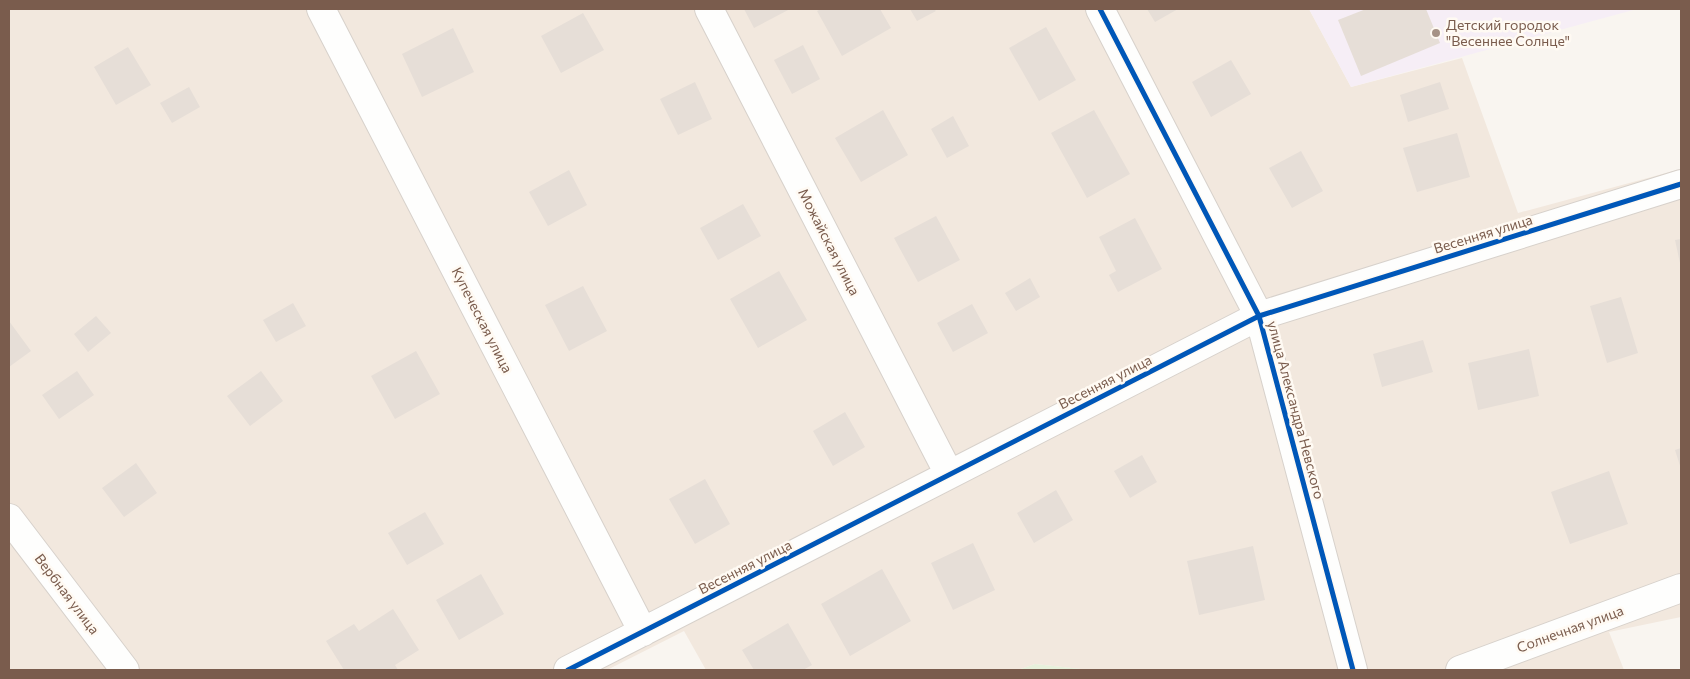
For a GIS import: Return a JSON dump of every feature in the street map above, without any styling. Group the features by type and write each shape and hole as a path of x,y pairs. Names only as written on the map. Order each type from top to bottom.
{"street":[{"name":"Купеческая улица","path":"321,9 643,632"},
{"name":"Можайская улица","path":"709,9 949,474"},
{"name":"улица Александра Невского","path":"1100,9 1259,316 1354,670"},
{"name":"Весенняя улица","path":"568,670 1259,316 1681,184"},
{"name":"Вербная улица","path":"9,518 125,670"},
{"name":"Солнечная улица","path":"1460,670 1681,588"}],"shaded area":[{"path":"9,9 1309,9 1351,87 1462,58 1518,213 1681,169 1681,617 1609,632 1624,670 1090,670 1035,664 1018,670 706,670 684,631 607,670 9,670"},
{"name":"Детский городок \"Весеннее Солнце\"","path":"1309,9 1637,9 1351,87"}],"green space":[{"path":"1035,664 1090,670 1018,670"}],"building":[{"path":"744,9 790,9 754,28"},
{"path":"821,9 880,9 891,28 842,56 817,11"},
{"path":"910,9 934,9 936,11 917,21"},
{"path":"1147,9 1178,9 1155,22"},
{"path":"1366,9 1426,9 1440,43 1361,76 1338,20"},
{"path":"583,13 604,50 561,73 541,36"},
{"path":"1046,27 1076,80 1039,101 1009,48"},
{"path":"453,28 474,72 422,97 402,54"},
{"path":"803,45 820,79 792,94 774,60"},
{"path":"128,47 151,85 116,105 94,67"},
{"path":"1231,60 1251,94 1211,117 1192,82"},
{"path":"695,82 712,119 678,135 660,99"},
{"path":"1440,82 1449,109 1408,122 1400,95"},
{"path":"189,87 200,107 172,123 160,103"},
{"path":"883,110 908,155 861,182 835,138"},
{"path":"1094,110 1130,174 1087,198 1051,133"},
{"path":"953,116 969,146 947,158 931,129"},
{"path":"1457,133 1470,177 1417,192 1403,148"},
{"path":"1301,151 1323,191 1292,208 1269,168"},
{"path":"569,170 587,205 548,226 529,192"},
{"path":"743,204 761,236 718,260 700,228"},
{"path":"936,216 960,260 918,282 894,238"},
{"path":"1135,218 1162,269 1118,292 1109,275 1116,271 1099,237"},
{"path":"1681,239 1681,263 1680,263 1675,240"},
{"path":"779,271 807,320 758,348 730,299"},
{"path":"1030,278 1040,297 1016,311 1005,293"},
{"path":"583,286 607,331 569,351 545,305"},
{"path":"1621,297 1638,353 1607,363 1590,306"},
{"path":"293,303 306,326 276,342 263,320"},
{"path":"972,304 988,333 953,352 937,323"},
{"path":"96,316 111,333 88,352 74,334"},
{"path":"9,321 31,351 9,367"},
{"path":"1423,340 1433,372 1382,387 1373,354"},
{"path":"1529,349 1539,396 1478,410 1468,363"},
{"path":"416,351 440,394 395,419 371,376"},
{"path":"77,371 94,395 59,419 42,395"},
{"path":"261,371 283,401 250,426 227,396"},
{"path":"845,412 865,447 833,466 813,431"},
{"path":"1681,448 1681,469 1675,450"},
{"path":"1142,455 1157,482 1130,498 1114,471"},
{"path":"136,463 157,493 124,517 102,488"},
{"path":"1609,471 1628,524 1570,544 1551,492"},
{"path":"705,479 730,524 695,544 669,499"},
{"path":"1056,490 1073,520 1034,543 1017,513"},
{"path":"425,512 444,544 407,565 388,533"},
{"path":"973,543 995,590 953,610 931,563"},
{"path":"1253,546 1265,600 1199,615 1187,561"},
{"path":"882,569 911,621 850,656 821,604"},
{"path":"481,574 504,614 459,640 436,600"},
{"path":"393,609 419,650 395,665 398,670 344,670 326,641 354,624 359,631"},
{"path":"788,623 812,665 803,670 754,670 742,650"}],"cycle path":[{"path":"1100,9 1259,316 1353,670"},
{"path":"568,670 1259,316 1681,184"}],"place":[{"name":"Детский городок \"Весеннее Солнце\"","path":"1436,33"}]}
